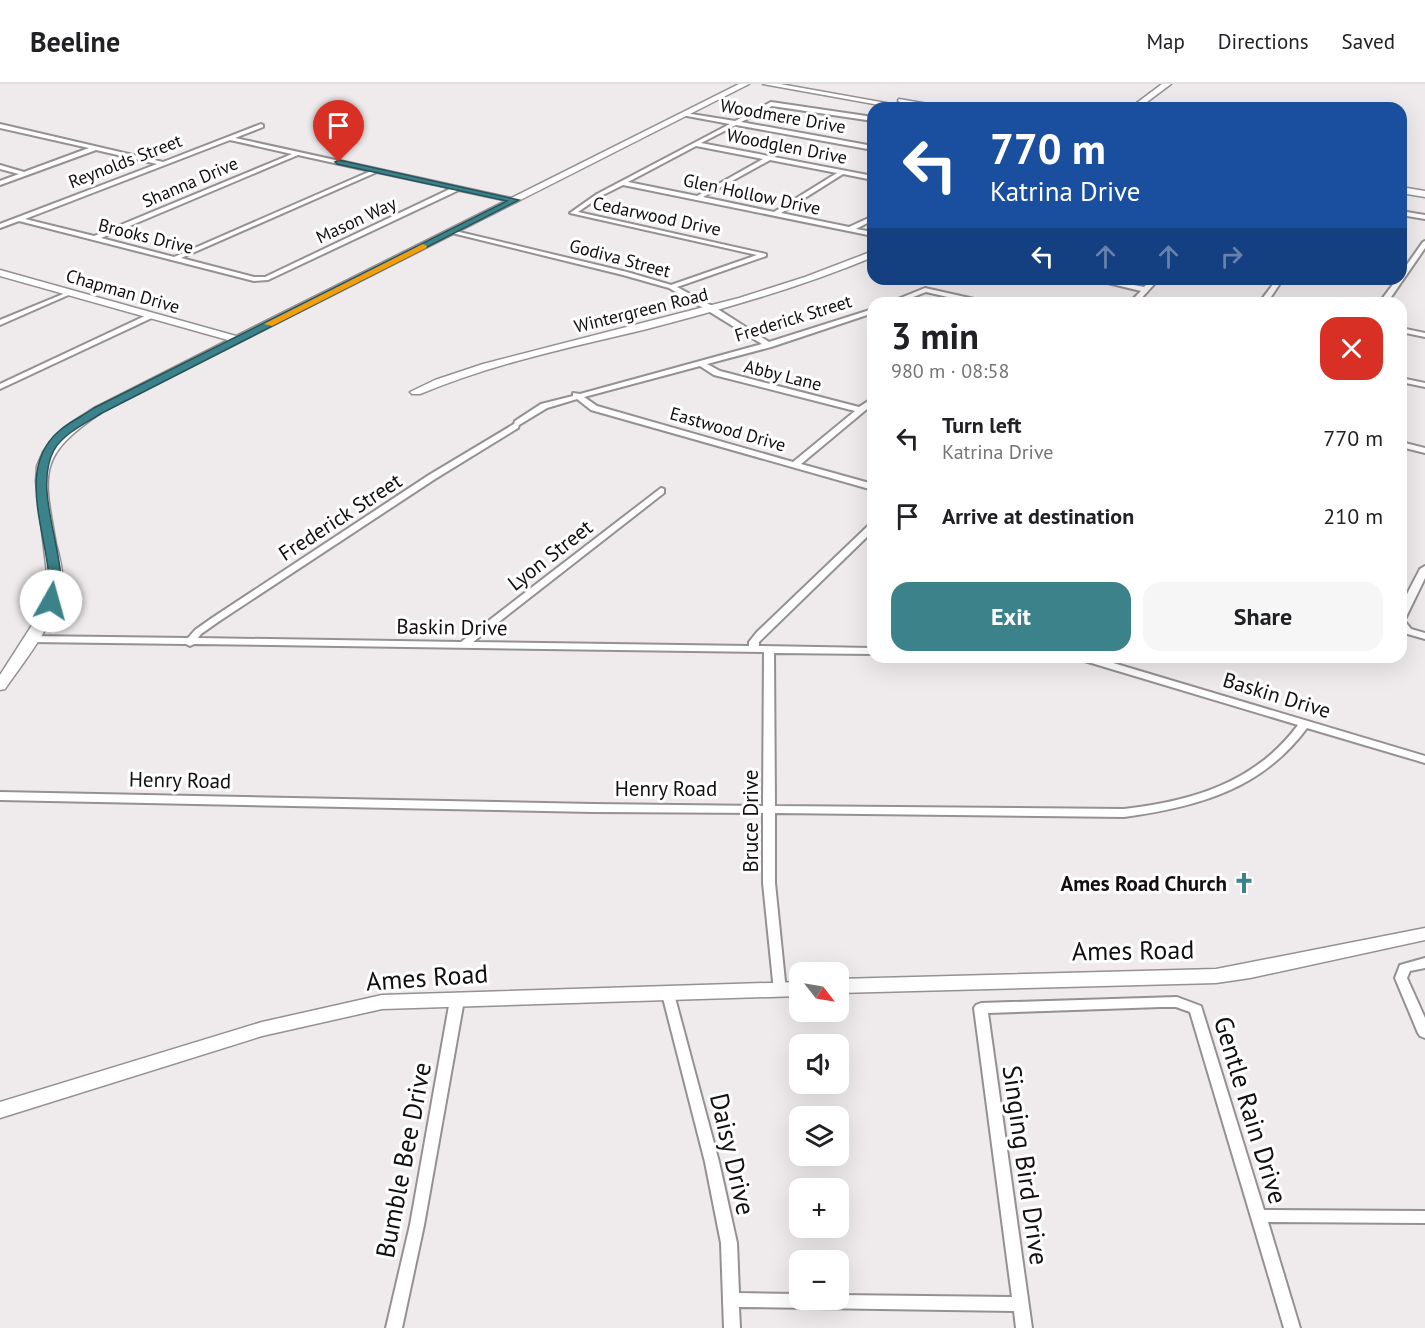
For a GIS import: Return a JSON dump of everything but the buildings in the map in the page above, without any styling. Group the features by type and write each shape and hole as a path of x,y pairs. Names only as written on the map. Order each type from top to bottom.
{"main road":[{"path":"0,686 47,611 55,581 42,489 42,465 49,449 72,426 98,410 745,84"},
{"path":"767,84 874,102"},
{"path":"799,84 905,102"},
{"path":"1142,102 1167,84"},
{"path":"1407,185 1425,188"},
{"path":"1407,191 1425,194"},
{"name":"Wintergreen Road","path":"416,392 447,378 491,363 714,309 803,282 867,256"},
{"name":"Chapman Drive","path":"0,273 238,340"},
{"name":"Ames Road","path":"849,987 1216,976 1425,934"},
{"name":"Ames Road","path":"0,1110 126,1068 262,1029 382,1002 789,990"}],"street":[{"name":"Cedarwood Drive","path":"671,287 764,255 573,213 766,106 779,103 867,118"},
{"name":"Woodmere Drive","path":"687,114 867,147"},
{"path":"0,126 162,164"},
{"name":"Reynolds Street","path":"0,225 261,126"},
{"path":"228,138 515,200"},
{"name":"Woodglen Drive","path":"695,144 867,177"},
{"path":"0,183 96,148"},
{"name":"Shanna Drive","path":"94,238 298,153"},
{"path":"698,198 769,158"},
{"path":"0,167 25,174"},
{"path":"174,259 377,170"},
{"path":"775,214 842,172"},
{"name":"Glen Hollow Drive","path":"624,183 867,233"},
{"name":"Mason Way","path":"266,279 458,188"},
{"path":"1407,214 1425,217"},
{"name":"Brooks Drive","path":"18,219 254,279 266,279"},
{"path":"850,229 867,221"},
{"name":"Godiva Street","path":"451,232 625,273 671,287 714,309 768,345"},
{"path":"1407,268 1425,243"},
{"path":"1122,285 1146,290"},
{"path":"1139,297 1151,285"},
{"path":"907,297 925,290 956,297"},
{"path":"0,323 70,293"},
{"name":"Frederick Street","path":"190,643 198,632 215,620 544,406 576,395 768,345 867,313"},
{"path":"0,387 152,316"},
{"path":"1407,331 1425,335"},
{"name":"Abby Lane","path":"699,363 717,373 861,410"},
{"path":"1407,382 1425,386"},
{"name":"Eastwood Drive","path":"576,395 594,408 867,485"},
{"path":"794,465 867,405"},
{"path":"1407,446 1425,451"},
{"name":"Lyon Street","path":"462,646 661,491"},
{"path":"754,650 754,642 760,634 867,532"},
{"path":"1407,613 1425,569"},
{"path":"1407,625 1425,636"},
{"name":"Baskin Drive","path":"30,639 867,651"},
{"name":"Bruce Drive","path":"769,650 770,883 780,991"},
{"name":"Baskin Drive","path":"1102,663 1425,760"},
{"name":"Henry Road","path":"0,796 593,808 770,808 1099,814 1143,811 1201,797 1245,778 1285,749 1304,724"},
{"path":"1425,963 1405,968 1401,978 1425,1033"},
{"name":"Daisy Drive","path":"668,994 712,1161 729,1243 732,1328"},
{"name":"Bumble Bee Drive","path":"394,1328 417,1225 457,1000"},
{"name":"Gentle Rain Drive","path":"981,1008 1176,1002 1196,1009 1292,1328"},
{"name":"Singing Bird Drive","path":"981,1008 1024,1328"},
{"path":"1258,1216 1425,1217"},
{"path":"731,1300 1021,1304"}],"slow traffic":[{"path":"269,324 423,246"}],"place":[{"name":"Ames Road Church","path":"1244,883"}],"route":[{"path":"51,601 55,581 42,489 42,465 49,449 62,434 98,410 515,200 339,162"}]}
